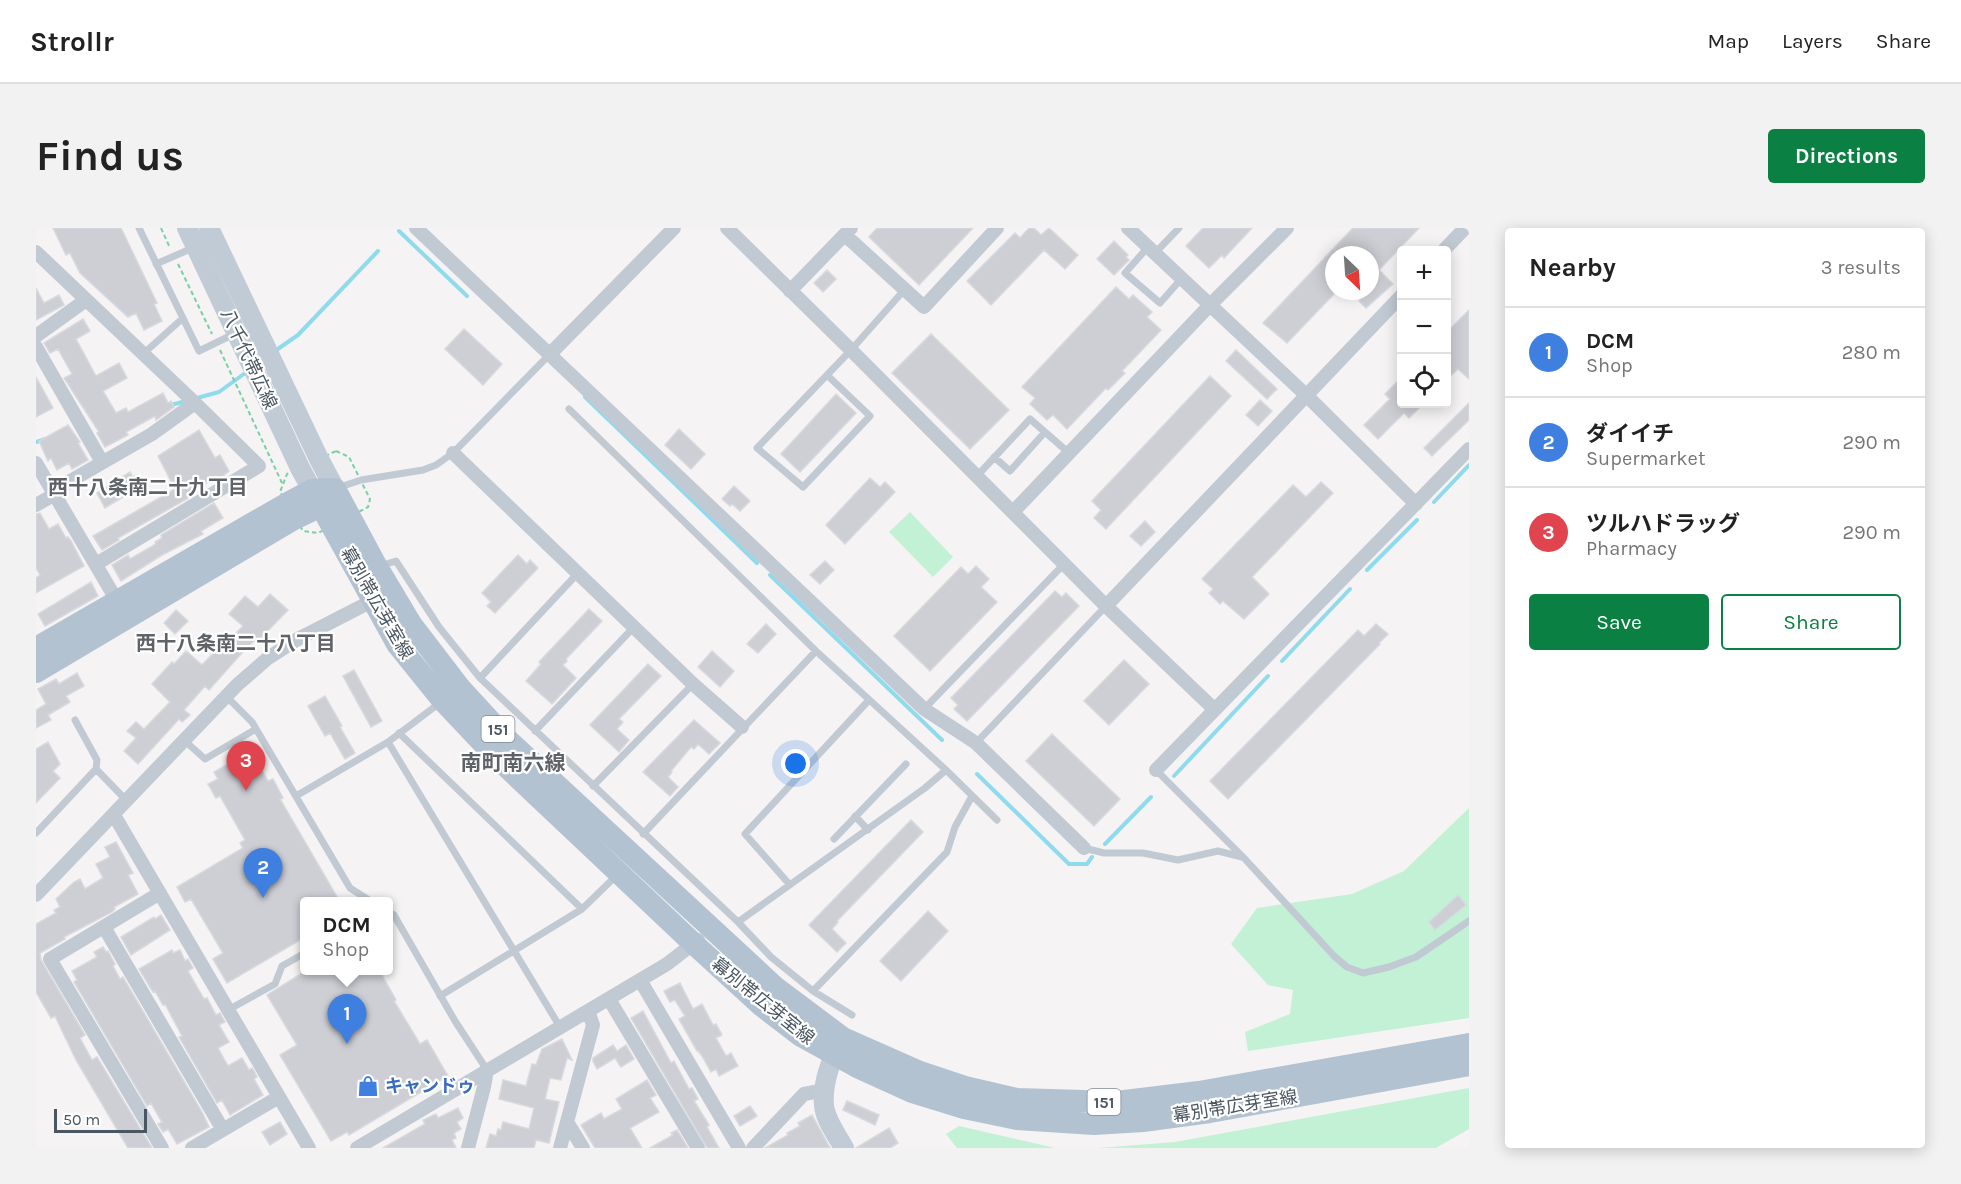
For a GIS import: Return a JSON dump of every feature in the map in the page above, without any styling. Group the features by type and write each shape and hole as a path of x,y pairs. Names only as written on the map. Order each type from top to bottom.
{"main road":[{"name":"八千代帯広線","path":"187,228 237,333 323,495"},
{"name":"八千代帯広線","path":"208,228 319,459 323,495"},
{"name":"幕別帯広芽室線","path":"323,495 377,567 411,624 461,689 508,740 713,927 838,1046 912,1092 964,1108 1017,1119 1094,1124 1210,1112 1469,1065"},
{"name":"幕別帯広芽室線","path":"323,495 372,601 397,644 461,689 495,756 694,944 762,1006 801,1036 965,1087 1017,1099 1116,1102 1199,1092 1469,1044"},
{"path":"38,642 122,609 294,519 323,495"},
{"path":"36,672 122,609"},
{"path":"838,1046 825,1090 824,1107 844,1148"}],"street":[{"path":"416,228 924,709 976,743 1084,848"},
{"path":"550,354 674,228"},
{"path":"727,228 1106,606 1214,709"},
{"path":"790,291 848,231 924,306 997,228"},
{"path":"1128,228 1307,396 1416,504"},
{"path":"1013,512 1210,305 1287,228"},
{"path":"1448,246 1465,228"},
{"path":"36,252 195,402 259,466 96,564"},
{"path":"36,336 86,300"},
{"path":"1106,606 1397,300"},
{"path":"36,347 102,462"},
{"path":"36,505 102,462 152,434 195,402"},
{"path":"1156,770 1469,450"},
{"path":"453,453 693,684 742,727"},
{"path":"36,463 122,609"},
{"path":"36,895 237,685 268,658 296,640 372,601"},
{"path":"114,815 309,1148"},
{"path":"160,893 50,959 162,1148"},
{"path":"104,927 223,1130"},
{"path":"357,1148 667,964 713,927"},
{"path":"639,981 739,1148"},
{"path":"609,999 698,1148"},
{"path":"560,1148 593,1025 588,1011"},
{"path":"468,1148 487,1070"},
{"path":"753,1148 804,1094 825,1090"},
{"path":"192,1148 279,1098"},
{"path":"567,1122 583,1148"}],"lane":[{"path":"139,228 199,351 237,333"},
{"path":"1179,228 1125,273 1160,303 1182,278"},
{"path":"156,264 196,247"},
{"path":"826,375 870,416 803,487 757,447 826,375 851,350 906,288"},
{"path":"143,354 183,318"},
{"path":"323,495 361,480 423,470 436,465 453,453 550,354"},
{"path":"569,409 816,651 997,820"},
{"path":"977,476 1030,419 1069,453"},
{"path":"994,457 1010,471 1044,432"},
{"path":"924,709 1064,564"},
{"path":"296,795 388,742 461,689 578,573"},
{"path":"976,743 1106,606"},
{"path":"535,731 634,627"},
{"path":"643,834 816,651"},
{"path":"593,786 693,684"},
{"path":"461,689 535,731 738,922 771,957 813,991 852,1015"},
{"path":"227,697 252,722 350,888 364,897"},
{"path":"790,885 745,834 869,700"},
{"path":"36,833 96,770 97,760 75,720"},
{"path":"185,741 205,759 256,729"},
{"path":"399,733 582,909"},
{"path":"388,742 560,1029"},
{"path":"834,839 906,764"},
{"path":"96,770 127,801"},
{"path":"738,922 925,788 946,770"},
{"path":"1156,770 1244,858 1334,956 1347,967 1363,973 1416,957 1469,921"},
{"path":"813,991 946,852 955,827 972,796"},
{"path":"855,816 867,830"},
{"path":"1084,848 1104,853 1143,853 1178,860 1218,851 1244,858"},
{"path":"440,996 582,909 619,873"},
{"path":"393,914 440,996 487,1070"},
{"path":"228,1010 274,984 282,966 300,956"}],"path":[{"path":"161,228 282,483"}],"green space":[{"path":"910,512 953,557 933,577 889,532"},
{"path":"1469,808 1469,1018 1248,1051 1245,1032 1290,1014 1293,990 1268,985 1231,944 1257,908 1352,894 1404,871"},
{"path":"1469,1088 1469,1129 1436,1148 1098,1148 1175,1142"},
{"path":"959,1126 1055,1148 957,1148 946,1134"}],"building":[{"path":"53,228 121,228 157,303 154,304 162,321 144,330 136,313 128,317 80,273 70,253 66,255"},
{"path":"877,228 973,228 919,285 869,237"},
{"path":"1029,228 1034,228 1041,235 1049,228 1078,255 1065,269 1044,250 991,305 967,281 1015,233 1020,238"},
{"path":"1203,228 1252,228 1224,258 1222,255 1209,268 1186,246"},
{"path":"1353,228 1419,228 1402,246 1397,246 1397,251 1379,270 1379,246 1336,246"},
{"path":"1114,241 1128,255 1126,257 1129,260 1114,275 1097,259"},
{"path":"1325,258 1325,300 1328,300 1287,343 1263,323"},
{"path":"827,270 836,279 823,292 814,283"},
{"path":"1379,270 1393,284 1379,296"},
{"path":"1116,287 1129,299 1133,295 1152,312 1147,317 1161,330 1122,371 1125,373 1108,390 1106,388 1067,429 1053,415 1047,420 1030,404 1035,398 1022,387"},
{"path":"36,288 44,303 59,295 64,305 36,320"},
{"path":"1360,300 1375,300 1366,308"},
{"path":"1469,310 1469,379 1458,369 1451,375 1451,328"},
{"path":"83,319 90,331 76,339 96,376 119,363 127,378 103,391 116,413 126,408 128,412 163,393 168,403 171,401 174,407 156,420 155,416 126,432 128,435 105,447 97,433 99,432 64,378 72,374 58,349 50,353 44,343"},
{"path":"464,329 502,364 483,385 445,349"},
{"path":"931,334 1009,410 970,449 892,373"},
{"path":"1236,350 1277,389 1267,399 1226,361"},
{"path":"1210,376 1231,396 1106,529 1094,518 1101,510 1092,501"},
{"path":"36,377 53,408 36,417"},
{"path":"1397,382 1397,408 1419,408 1409,418 1404,413 1378,439 1364,425 1390,399 1385,394"},
{"path":"836,394 856,413 800,472 781,454"},
{"path":"1260,400 1272,411 1258,426 1246,415"},
{"path":"1469,403 1469,420 1432,456 1424,448"},
{"path":"68,425 80,442 78,443 88,460 72,469 69,463 57,470 51,458 48,461 39,441"},
{"path":"679,429 705,454 691,469 665,445"},
{"path":"199,430 215,458 220,455 229,471 215,482 213,479 188,494 190,497 118,538 119,540 102,550 93,536 175,489 158,456"},
{"path":"130,472 133,477 136,475 143,485 105,508 97,493"},
{"path":"870,478 880,487 885,482 895,492 845,544 826,525"},
{"path":"1321,482 1333,493 1252,577 1269,594 1244,619 1223,601 1220,604 1209,593 1213,589 1202,579 1293,485 1306,497"},
{"path":"734,486 750,501 740,511 722,499"},
{"path":"214,503 223,518 201,531 203,534 162,555 121,581 112,565 128,555 130,559 156,544 155,542 162,538 161,535"},
{"path":"40,513 49,529 58,524 66,538 68,537 71,541 84,566 36,593 36,578 40,575 36,568 36,514"},
{"path":"1145,521 1155,532 1141,546 1130,536"},
{"path":"518,555 527,564 530,560 538,568 495,613 487,606 491,602 482,593"},
{"path":"825,561 834,570 820,584 810,575"},
{"path":"976,566 989,579 981,587 997,602 930,671 894,636 961,567 968,574"},
{"path":"91,582 98,596 45,626 38,614"},
{"path":"1055,591 1062,597 1066,593 1079,606 967,721 954,709 958,705 951,698"},
{"path":"270,594 288,610 258,641 256,639 241,654 209,690 205,686 184,710 190,715 182,722 179,719 138,764 124,751 136,738 127,731 136,722 144,729 170,702 152,684 172,662 174,664 186,651 202,665 243,626 229,614 245,596 258,607"},
{"path":"589,609 602,621 566,659 563,665 576,678 552,704 526,681 541,664 539,662"},
{"path":"176,610 188,621 175,634 164,623"},
{"path":"766,624 776,634 758,653 747,644"},
{"path":"1376,624 1388,634 1380,644 1228,799 1210,781 1358,630 1364,636"},
{"path":"712,651 734,671 720,687 698,667"},
{"path":"1124,660 1149,684 1109,725 1084,701"},
{"path":"648,664 661,676 619,719 623,722 617,729 629,740 619,752 590,725"},
{"path":"354,670 382,721 371,727 343,676"},
{"path":"77,673 84,686 66,696 70,702 48,715 51,720 36,728 36,710 46,704 38,689 56,679 59,684"},
{"path":"325,696 355,753 345,759 330,733 325,736 308,706"},
{"path":"694,720 720,743 709,754 698,744 694,749 691,747 668,777 678,787 670,796 643,772"},
{"path":"1052,734 1120,799 1094,826 1026,761"},
{"path":"48,742 60,764 53,771 60,778 36,803 36,749"},
{"path":"251,751 268,781 273,779 283,798 280,799 337,897 300,897 300,940 227,983 213,959 223,953 191,899 185,902 177,887 243,848 240,843 245,840 220,796 216,798 208,784 218,779 214,772"},
{"path":"911,820 923,832 837,921 832,929 846,943 837,952 809,925"},
{"path":"116,842 133,873 128,875 138,894 114,907 112,912 64,937 65,939 40,953 41,960 85,1035 80,1038 92,1060 97,1057 152,1148 128,1148 76,1060 55,1016 51,1018 36,992 36,924 56,913 54,910 60,907 56,899 74,882 80,879 85,889 103,878 96,864 110,857 105,847"},
{"path":"1458,895 1466,905 1435,930 1429,922"},
{"path":"928,911 948,931 901,981 880,961"},
{"path":"161,915 170,930 131,955 121,937"},
{"path":"103,947 106,952 108,951 120,979 123,977 209,1127 177,1144 168,1129 163,1132 158,1124 162,1122 151,1103 147,1106 74,982 77,980 72,971 97,957 94,952"},
{"path":"172,950 173,953 180,950 185,961 188,959 193,968 188,971 204,999 207,998 216,1015 220,1013 225,1022 219,1025 229,1042 218,1048 228,1066 242,1058 249,1070 252,1068 257,1077 254,1079 263,1095 230,1115 222,1100 217,1103 179,1037 182,1036 165,1004 163,1005 155,991 153,992 139,969"},
{"path":"300,974 382,975 396,1000 394,1001 420,1044 427,1040 448,1076 349,1135 347,1132 331,1141 280,1055 297,1045 267,995"},
{"path":"680,983 693,1009 702,1004 713,1025 716,1024 722,1035 716,1038 726,1056 731,1053 738,1066 719,1076 716,1069 711,1072 679,1019 685,1016 675,1000 670,1002 664,991"},
{"path":"643,1011 671,1063 674,1061 689,1089 692,1088 698,1099 694,1101 709,1125 707,1127 719,1148 707,1148 631,1018"},
{"path":"562,1039 572,1060 567,1058 561,1080 550,1078 545,1099 559,1102 549,1143 536,1140 534,1148 486,1148 490,1134 496,1136 503,1122 529,1129 534,1108 499,1099 503,1080 526,1086 532,1064 536,1065 542,1049"},
{"path":"613,1045 617,1051 626,1045 634,1059 621,1067 615,1058 597,1069 593,1058"},
{"path":"647,1080 656,1095 650,1098 659,1112 630,1128 642,1148 595,1148 581,1125 601,1113 604,1119 622,1109 616,1099"},
{"path":"847,1101 879,1115 875,1125 843,1110"},
{"path":"750,1106 757,1116 740,1126 734,1116"},
{"path":"458,1108 463,1118 457,1122 461,1129 454,1133 456,1138 452,1140 456,1148 383,1148 425,1124 423,1120 436,1114 438,1118"},
{"path":"812,1115 830,1148 765,1148 788,1135 787,1133 800,1126 798,1123"},
{"path":"280,1122 287,1134 270,1145 262,1132"},
{"path":"889,1128 898,1143 890,1148 856,1148"},
{"path":"677,1130 688,1148 650,1148 673,1135 671,1133"}],"waterway":[{"path":"399,231 467,296"},
{"path":"275,351 298,335 378,251"},
{"path":"197,398 219,392 248,371"},
{"path":"585,397 757,563"},
{"path":"171,405 186,401"},
{"path":"36,442 45,439"},
{"path":"1434,502 1469,465"},
{"path":"1367,570 1417,520"},
{"path":"770,575 942,740"},
{"path":"1282,661 1350,589"},
{"path":"1174,776 1268,676"},
{"path":"977,774 1069,864 1087,864 1092,857"},
{"path":"1105,844 1151,797"}],"place":[{"name":"ツルハドラッグ","path":"246,791"},
{"name":"ダイイチ","path":"263,898"},
{"name":"DCM","path":"347,1044"},
{"name":"キャンドゥ","path":"368,1086"}],"district":[{"name":"西十八条南二十九丁目","path":"148,487"},
{"name":"西十八条南二十八丁目","path":"236,643"},
{"name":"南町南六線","path":"513,763"}]}
